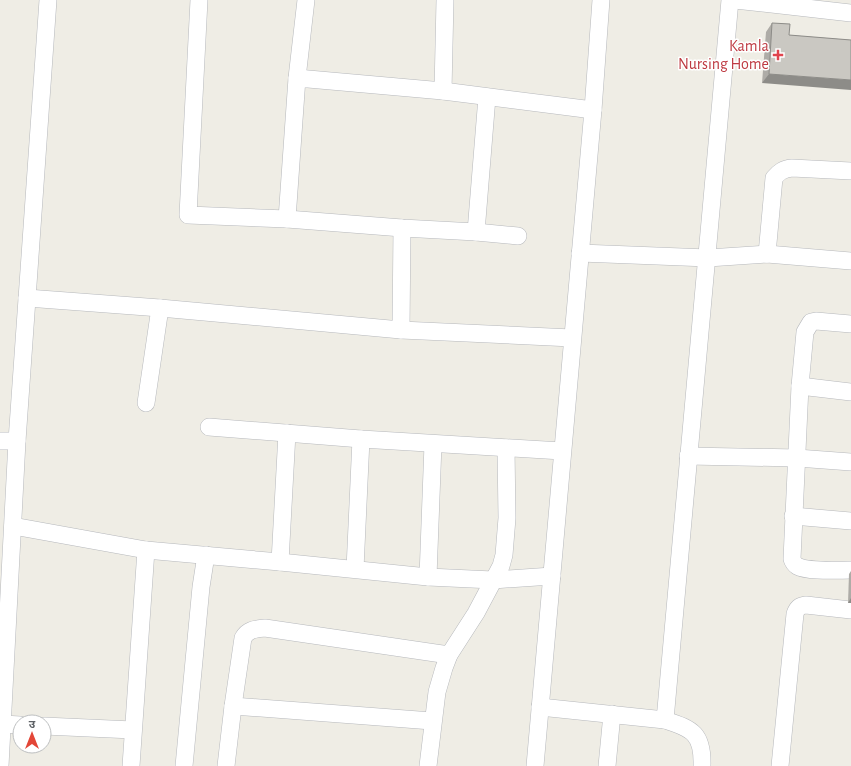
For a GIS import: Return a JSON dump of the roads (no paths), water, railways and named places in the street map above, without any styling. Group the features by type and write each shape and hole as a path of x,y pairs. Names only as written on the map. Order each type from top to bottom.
{"street":[{"path":"12,714 13,526 17,441 48,0"},
{"path":"199,0 188,215 287,219 518,236"},
{"path":"287,219 298,78 306,0"},
{"path":"443,91 445,0"},
{"path":"535,766 593,110 601,0"},
{"path":"665,720 688,456 708,258 730,0"},
{"path":"735,0 851,13"},
{"path":"298,78 443,91 593,110"},
{"path":"476,232 487,97"},
{"path":"767,254 774,178 779,172 783,169 792,168 851,171"},
{"path":"401,330 402,228"},
{"path":"580,253 708,258 767,254 851,261"},
{"path":"27,298 160,308 401,330 572,338"},
{"path":"146,403 160,308"},
{"path":"851,324 816,321 809,324 805,332 800,386 792,559 796,566 804,569 851,570"},
{"path":"800,386 851,392"},
{"path":"209,427 433,444 562,451"},
{"path":"280,562 287,433"},
{"path":"355,569 361,439"},
{"path":"0,441 17,441"},
{"path":"428,577 433,444"},
{"path":"428,766 432,721 437,692 449,655 476,613 501,566 506,541 506,448"},
{"path":"688,456 797,458 851,462"},
{"path":"794,516 851,521"},
{"path":"13,526 146,550 428,577 493,580 552,576"},
{"path":"131,766 146,550"},
{"path":"184,766 201,587 206,555"},
{"path":"780,766 795,614 797,608 806,605 851,610"},
{"path":"226,766 243,638 246,633 254,629 265,628 449,655"},
{"path":"233,706 432,721"},
{"path":"540,707 665,720 684,726 696,734 703,752 702,766"},
{"path":"607,766 612,714"},
{"path":"0,766 12,724"},
{"path":"52,726 133,730"}],"place":[{"name":"Kamla Nursing Home","path":"778,55"}]}
